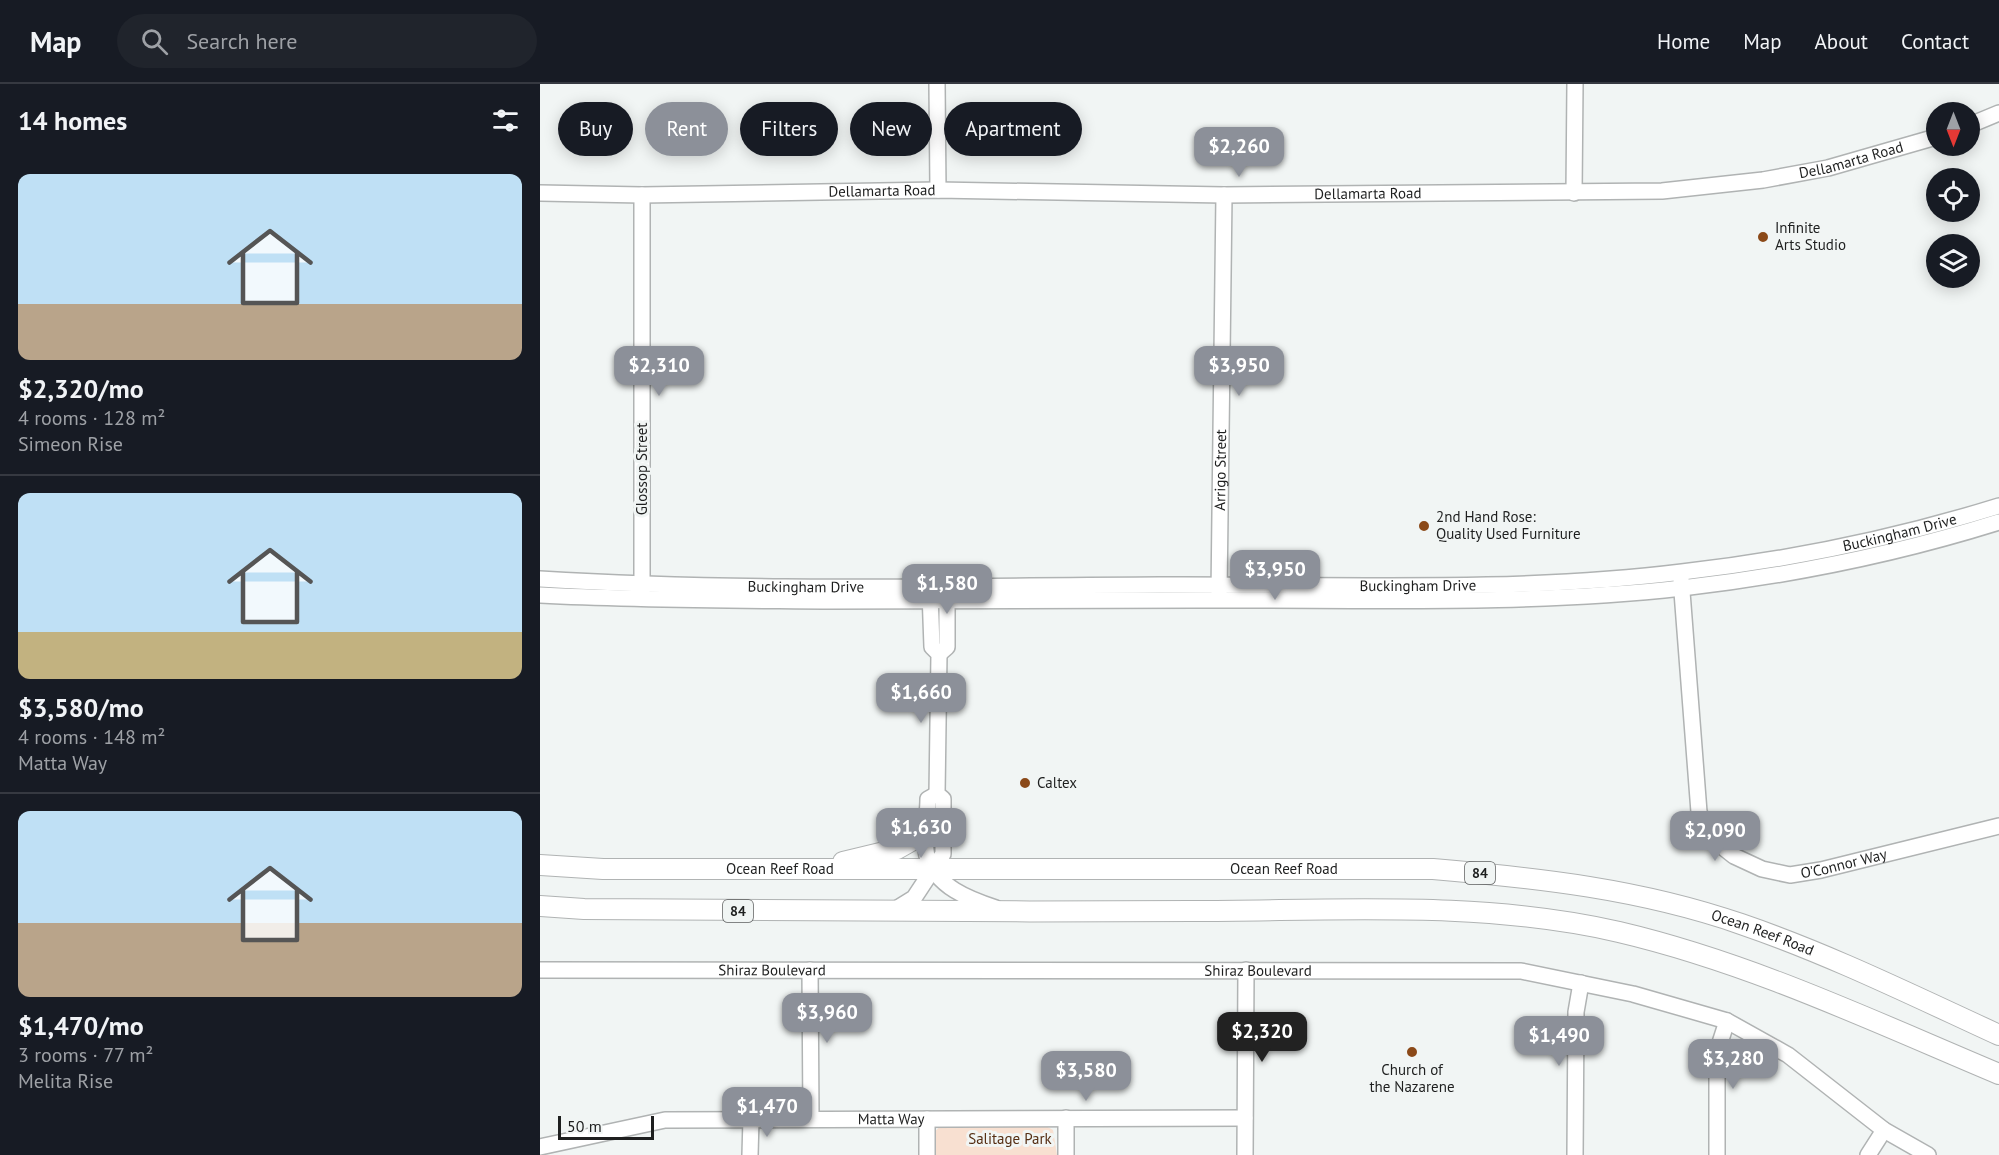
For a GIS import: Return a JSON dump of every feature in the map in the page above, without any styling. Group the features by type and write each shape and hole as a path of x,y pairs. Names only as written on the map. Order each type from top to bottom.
{"main road":[{"path":"811,870 897,849 927,832"},
{"name":"Ocean Reef Road","path":"540,865 603,869 811,870 1433,869 1551,879 1647,898 1740,923 1817,953 1999,1035"},
{"name":"84","path":"540,906 584,909 892,912 1438,911 1543,919 1618,932 1722,960 1999,1074"}],"street":[{"path":"937,84 938,190"},
{"path":"1575,84 1575,193"},
{"path":"1980,121 1999,113"},
{"name":"Dellamarta Road","path":"540,193 642,195 938,190 1224,195 1662,191 1763,180 1828,168 1926,140"},
{"name":"Glossop Street","path":"642,195 642,592"},
{"name":"Arrigo Street","path":"1219,592 1224,195"},
{"name":"Buckingham Drive","path":"540,595 642,592 929,593 947,586 1476,599 1594,595 1682,580 1865,541 1946,522 1999,506"},
{"name":"Buckingham Drive","path":"1682,580 1769,575 1868,556 1950,537 1999,522"},
{"name":"Buckingham Drive","path":"540,579 642,592"},
{"name":"O'Connor Way","path":"1682,580 1699,812 1710,837 1734,856 1762,869 1790,875 1821,870 1999,826"},
{"path":"939,654 947,647 947,586"},
{"name":"Buckingham Drive","path":"929,593 947,603 1219,592"},
{"path":"929,593 932,647 939,654 937,794"},
{"path":"937,794 928,799 927,855 934,870 944,883 960,894 1011,912"},
{"path":"892,912 914,898 943,854 943,799 937,794"},
{"name":"Shiraz Boulevard","path":"540,970 1521,971 1633,994 1727,1022 1788,1055 1884,1130 1928,1155"},
{"path":"810,970 811,1119"},
{"path":"1245,1155 1246,970"},
{"path":"1575,1155 1576,1012 1581,983"},
{"path":"1717,1155 1717,1052 1727,1022"},
{"path":"1066,1118 1066,1155"},
{"name":"Matta Way","path":"540,1147 665,1120 1245,1118"},
{"path":"750,1155 751,1119"},
{"path":"927,1119 927,1155"},
{"path":"1868,1155 1884,1130"}],"green space":[{"name":"Salitage Park","path":"1039,1122 1053,1130 1057,1155 933,1155 934,1132 942,1125"}],"place":[{"name":"Infinite Arts Studio","path":"1763,237"},
{"name":"2nd Hand Rose: Quality Used Furniture","path":"1424,526"},
{"name":"Caltex","path":"1025,783"},
{"name":"Church of the Nazarene","path":"1412,1052"}]}
